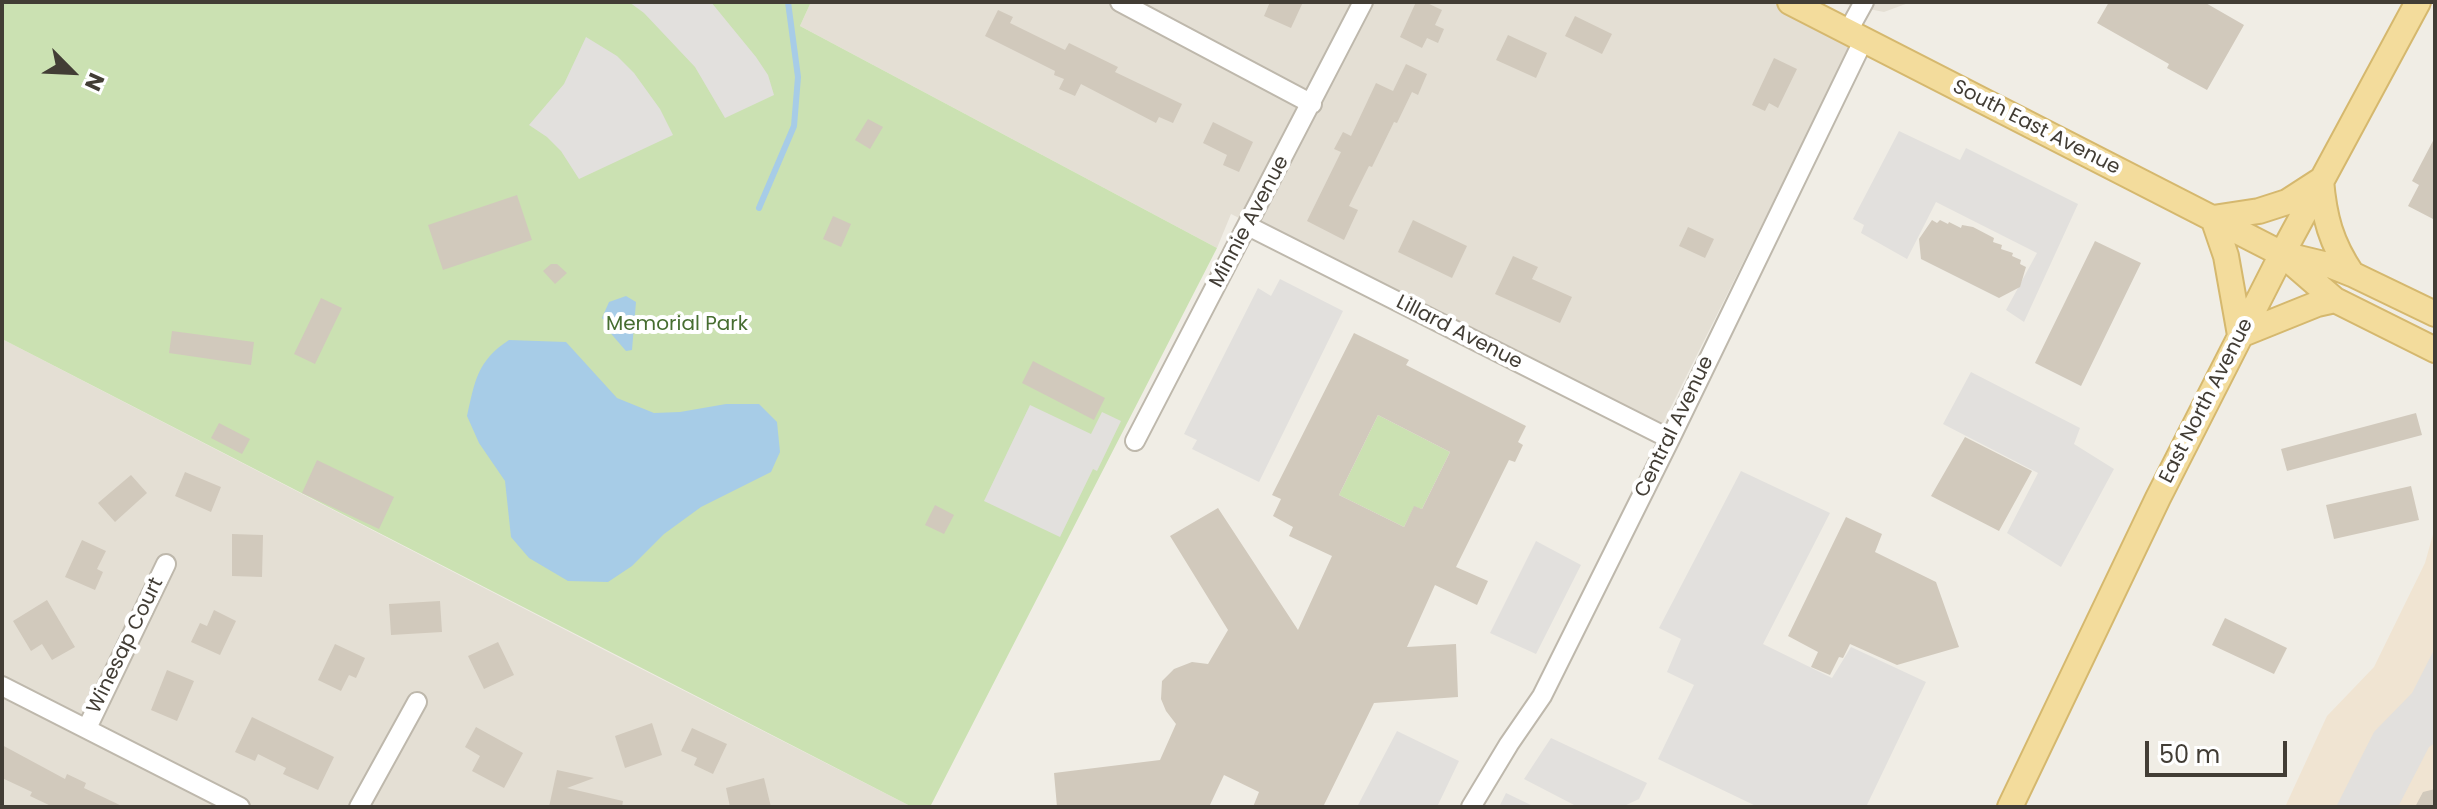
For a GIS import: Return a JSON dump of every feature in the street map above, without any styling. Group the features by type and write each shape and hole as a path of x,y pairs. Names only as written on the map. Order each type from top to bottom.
{"main road":[{"name":"South East Avenue","path":"1790,2 2282,254"},
{"name":"East North Avenue","path":"2010,807 2240,335 2418,2"},
{"path":"2335,300 2317,304 2240,335 2226,256 2213,218 2259,211 2287,202 2321,180 2323,205 2331,236 2337,252 2352,274"},
{"path":"2282,254 2332,266 2435,314"},
{"path":"2282,254 2335,300 2435,350"}],"street":[{"path":"1120,2 1312,104"},
{"name":"Minnie Avenue","path":"1135,441 1363,2"},
{"name":"Central Avenue","path":"1471,807 1542,696 1670,439 1856,35 1864,2"},
{"name":"Lillard Avenue","path":"1248,226 1670,439"},
{"name":"Winesap Court","path":"87,728 166,564"},
{"path":"2,686 240,807"},
{"path":"359,807 417,702"}],"shaded area":[{"path":"629,2 711,2 756,57 768,75 774,95 725,118 695,67 644,13"},
{"path":"811,2 1773,2 1853,42 1661,427 1231,214 1217,248 800,26"},
{"path":"1834,2 1911,2 1884,12"},
{"path":"586,37 617,56 634,73 660,109 673,135 579,179 561,151 529,125 564,84"},
{"path":"1899,131 1960,160 1966,148 2078,204 2024,322 2006,310 2037,253 1936,202 1907,259 1861,233 1864,225 1853,219"},
{"path":"1280,279 1343,311 1259,482 1192,449 1197,440 1184,434 1258,288 1271,296"},
{"path":"2,339 616,656 912,807 2,807"},
{"path":"1971,372 2080,428 2074,444 2114,469 2061,567 2007,533 2038,473 1943,424"},
{"path":"1030,405 1091,434 1102,412 1121,421 1097,471 1093,469 1060,537 984,501"},
{"path":"1741,471 1830,513 1763,644 1832,678 1851,647 1926,682 1866,807 1758,807 1658,759 1694,685 1667,672 1681,639 1659,628"},
{"path":"2435,527 2435,807 2285,807 2327,716 2374,667 2425,563"},
{"path":"1536,541 1581,565 1536,654 1490,633"},
{"path":"2435,648 2435,743 2429,747 2398,807 2336,807 2374,732 2412,693"},
{"path":"1397,731 1459,761 1437,807 1357,807"},
{"path":"1551,738 1647,783 1639,799 1622,807 1578,807 1524,779"},
{"path":"1506,793 1535,807 1499,807"}],"green space":[{"name":"Memorial Park","path":"2,2 811,2 800,26 1217,248 930,807 912,807 2,339"},
{"path":"1378,415 1450,452 1422,509 1414,507 1404,527 1339,495"}],"water":[{"path":"626,296 636,302 632,350 626,351 607,329 607,323 602,318 609,302"},
{"path":"509,340 566,342 617,398 654,413 726,404 759,404 777,422 780,452 771,472 701,507 664,534 632,566 608,582 568,581 529,558 511,537 505,481 479,443 467,416 479,373 490,356"}],"building":[{"path":"1270,2 1303,2 1291,28 1264,16"},
{"path":"1416,2 1425,2 1442,10 1435,25 1444,29 1438,43 1427,38 1422,48 1400,37"},
{"path":"2109,2 2204,2 2244,25 2207,90 2167,68 2169,64 2097,23"},
{"path":"998,10 1013,17 1010,23 1065,50 1069,43 1118,67 1115,72 1182,104 1173,123 1159,117 1156,123 1081,84 1075,96 1059,89 1064,79 1054,75 1055,71 985,36"},
{"path":"1575,16 1612,34 1602,54 1565,36"},
{"path":"1508,35 1547,53 1536,78 1496,60"},
{"path":"1774,58 1797,69 1778,108 1769,103 1765,111 1752,105"},
{"path":"1406,64 1427,74 1418,95 1412,92 1397,123 1394,122 1349,206 1358,210 1344,240 1307,221 1341,152 1334,149 1343,132 1351,136 1376,83 1393,91"},
{"path":"868,119 883,127 870,149 855,140"},
{"path":"1213,122 1253,142 1239,172 1223,165 1227,155 1203,143"},
{"path":"2435,137 2435,220 2408,206 2419,185 2412,181"},
{"path":"517,195 532,240 443,270 428,225"},
{"path":"833,216 851,224 841,247 823,239"},
{"path":"1413,220 1467,246 1452,278 1398,252"},
{"path":"1932,220 1949,222 1961,228 1962,225 1973,227 1994,238 1993,242 2013,253 2012,256 2021,260 2020,264 2026,267 2020,287 1999,298 1921,259 1919,239"},
{"path":"1688,227 1714,239 1705,258 1679,246"},
{"path":"2095,241 2141,263 2081,386 2035,363"},
{"path":"1513,256 1538,267 1532,279 1572,297 1560,323 1495,294"},
{"path":"551,264 557,264 567,273 555,284 543,271"},
{"path":"321,298 342,308 315,364 294,354"},
{"path":"172,331 254,342 251,365 169,353"},
{"path":"1354,333 1409,360 1406,365 1526,426 1518,442 1523,445 1515,462 1509,460 1456,567 1488,581 1477,605 1435,585 1407,647 1456,644 1458,697 1374,703 1323,807 1253,807 1259,792 1224,775 1209,807 1057,807 1054,773 1160,760 1176,724 1161,699 1162,681 1174,669 1192,662 1208,664 1228,630 1170,536 1218,508 1298,630 1332,556 1289,536 1293,527 1273,516 1281,499 1272,495","holes":["1378,415 1450,452 1422,509 1414,506 1404,527 1339,495"]},
{"path":"1033,361 1105,398 1094,420 1022,383"},
{"path":"2416,413 2422,435 2287,471 2281,449"},
{"path":"219,423 250,439 242,454 211,438"},
{"path":"1965,437 2032,471 1999,531 1931,496"},
{"path":"317,460 394,497 379,529 302,493"},
{"path":"185,472 221,487 211,512 175,496"},
{"path":"131,475 147,493 115,522 98,503"},
{"path":"2411,486 2419,520 2334,539 2326,505"},
{"path":"935,505 954,515 944,534 925,525"},
{"path":"1846,517 1882,534 1875,552 1936,582 1959,647 1897,665 1850,644 1830,675 1811,667 1818,652 1788,636"},
{"path":"232,534 263,535 262,577 232,576"},
{"path":"82,540 106,551 97,569 103,572 95,590 65,577"},
{"path":"47,600 75,647 52,660 42,644 31,651 13,621"},
{"path":"440,601 442,632 391,635 389,604"},
{"path":"214,610 236,621 220,655 191,642 200,623 207,626"},
{"path":"2225,618 2287,648 2274,674 2212,645"},
{"path":"498,642 514,675 484,689 468,656"},
{"path":"335,644 365,658 356,678 349,675 341,691 318,680"},
{"path":"167,670 194,681 177,721 151,710"},
{"path":"252,717 334,757 318,790 283,774 286,768 258,754 255,761 235,752"},
{"path":"652,723 662,755 625,768 615,736"},
{"path":"476,727 523,753 504,788 472,771 480,756 465,747"},
{"path":"692,728 727,744 713,774 694,765 697,758 681,751"},
{"path":"2,745 65,779 67,774 86,783 84,788 124,807 53,807 30,796 32,792 2,778"},
{"path":"557,770 594,778 567,788 623,801 622,807 549,807"},
{"path":"764,778 771,807 730,807 726,788"},
{"path":"2435,789 2435,807 2415,807 2423,792"}],"waterway":[{"path":"759,208 794,126 798,77 788,2"}]}
